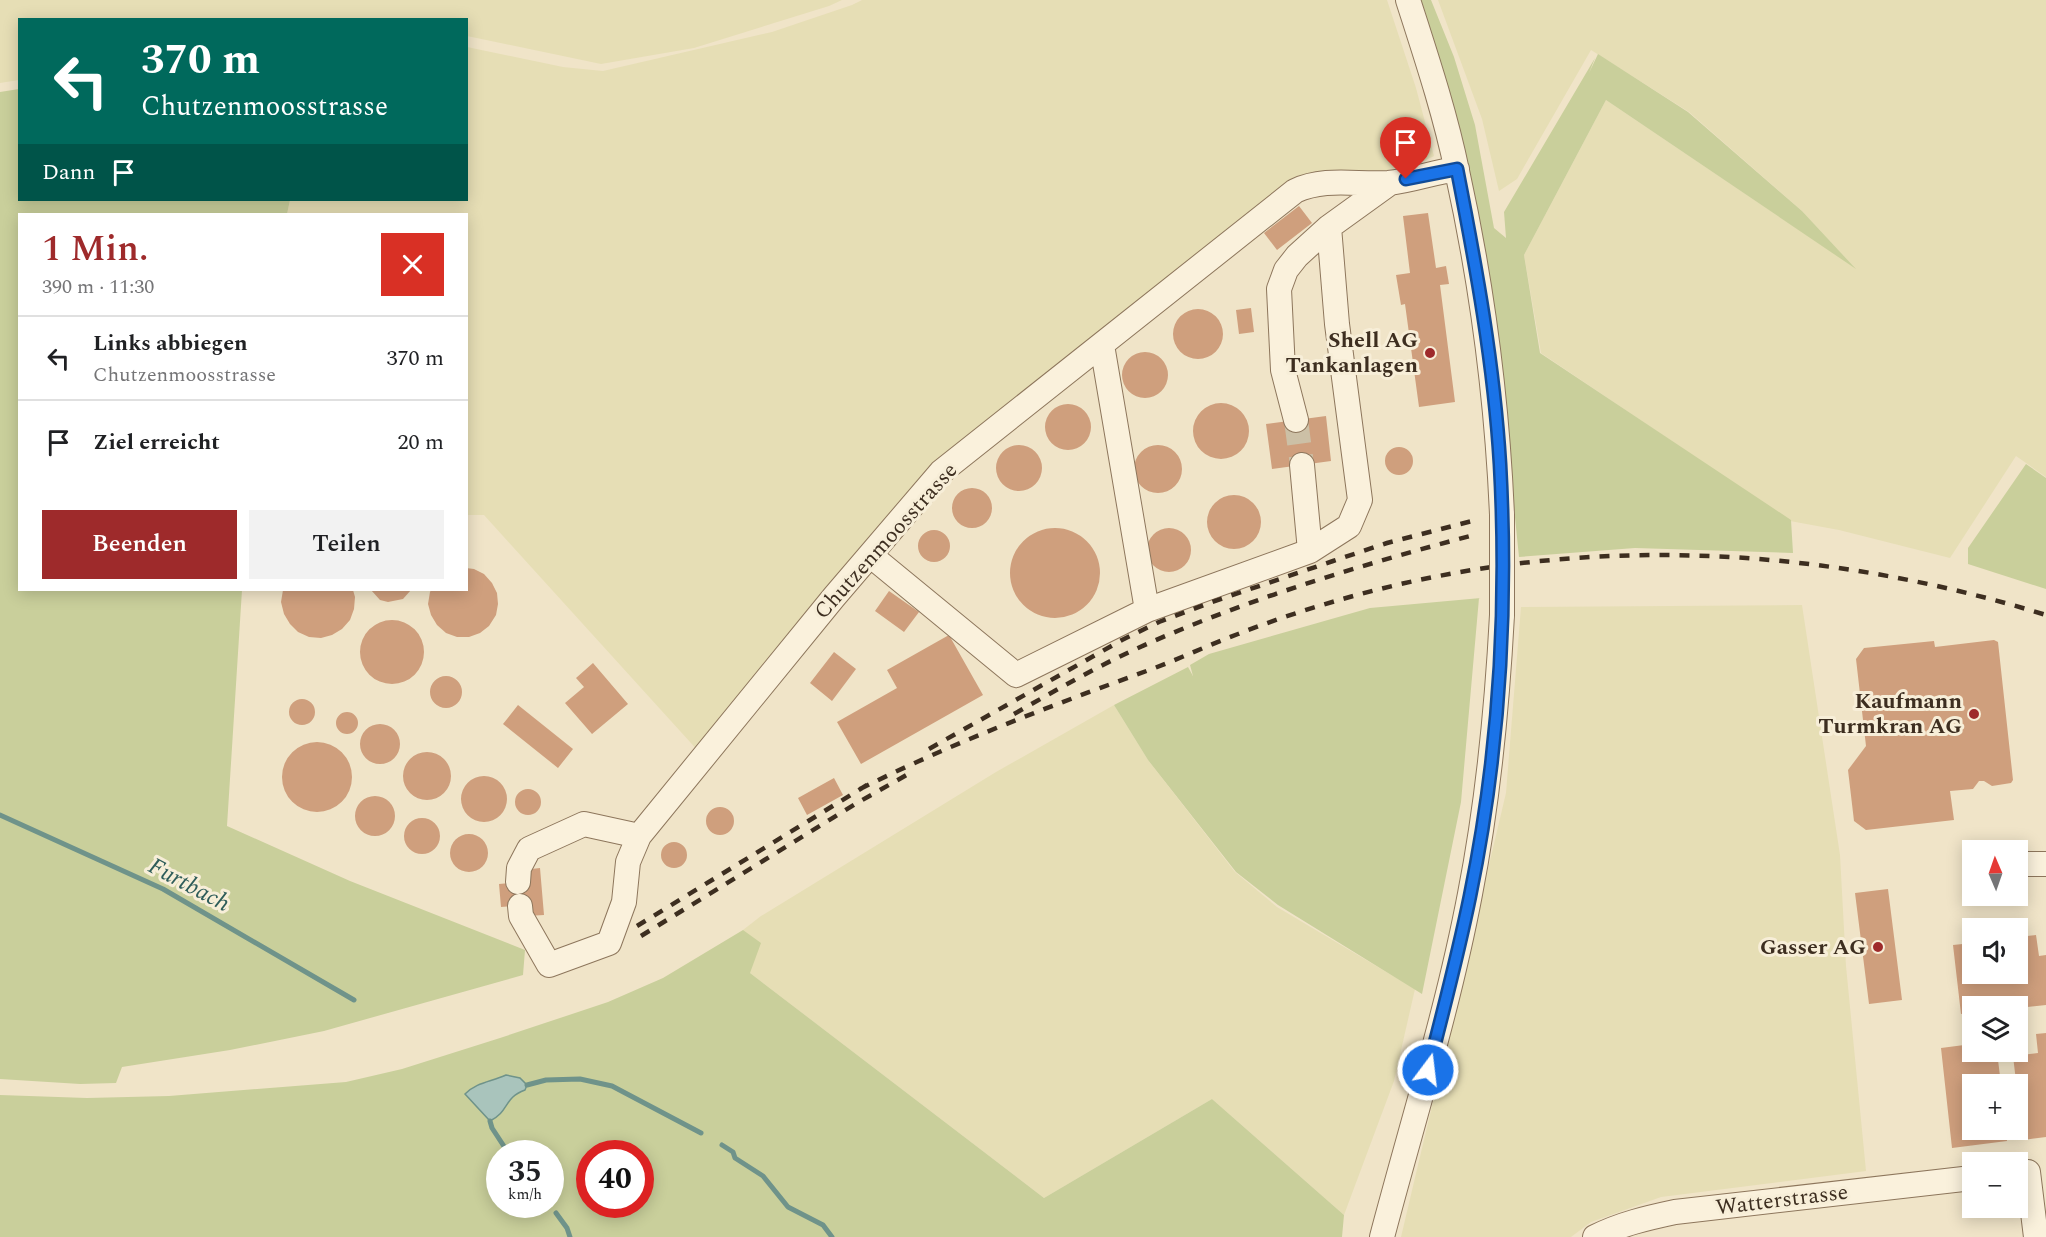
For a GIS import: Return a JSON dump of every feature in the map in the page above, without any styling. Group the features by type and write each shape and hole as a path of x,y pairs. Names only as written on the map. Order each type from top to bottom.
{"street":[{"path":"1382,1237 1446,1002 1470,896 1487,797 1498,698 1502,615 1500,463 1481,296 1457,169 1429,65 1408,0"},
{"name":"Chutzenmoosstrasse","path":"639,836 584,825 529,849 519,868 521,916 549,965 609,943 624,902 628,862 639,836 941,472 1295,191 1310,184 1390,183 1457,169"},
{"path":"1296,420 1284,370 1279,289 1286,270 1297,256 1329,227 1390,183"},
{"path":"870,555 1016,675 1147,610 1310,550 1349,526 1360,500 1337,324 1329,227"},
{"path":"1102,345 1147,610"},
{"path":"1302,465 1310,550"},
{"path":"2028,864 2046,864"},
{"path":"2030,1171 2036,1237"},
{"name":"Watterstrasse","path":"1595,1237 1642,1219 1676,1212 1962,1179"}],"shaded area":[{"path":"0,0 842,0 694,48 601,64 468,36 468,18 18,18 18,80 0,83"},
{"path":"862,0 1387,0 1416,88 1434,156 1424,161 1374,173 1318,176 936,469 700,753 484,515 468,515 468,213 287,213 290,201 468,201 468,47 563,67 603,71 772,32"},
{"path":"1438,0 2046,0 2046,477 2016,456 1950,558 1839,530 1790,521 1541,353 1524,255 1606,100 1854,267 1802,211 1689,112 1591,50 1517,179 1499,191 1482,119"},
{"path":"1802,605 1840,855 1846,966 1866,1171 1661,1197 1591,1222 1571,1237 1401,1237 1506,793 1521,607"},
{"path":"1114,705 1148,760 1235,872 1277,907 1415,989 1394,1081 1344,1215 1212,1099 1044,1198 750,973 743,930 761,916 996,772"}],"green space":[{"path":"1415,0 1431,0 1454,57 1475,125 1494,228 1506,238 1504,212 1595,58 1589,73 1598,54 1688,112 1802,211 1856,269 1606,100 1524,255 1540,353 1791,520 1793,553 1635,548 1519,557 1496,329"},
{"path":"18,89 18,201 290,201 287,213 18,213 18,591 242,591 227,826 350,881 525,950 523,975 324,1031 230,1050 122,1067 116,1083 80,1084 0,1079 0,92"},
{"path":"2026,464 2046,478 2046,589 1968,564 1968,548"},
{"path":"1479,598 1461,802 1422,994 1278,905 1236,872 1148,760 1114,705 1188,667 1193,676 1190,665 1209,654 1370,608"},
{"path":"743,930 761,943 750,973 1044,1198 1212,1099 1344,1215 1342,1237 0,1237 0,1095 87,1098 169,1096 346,1082 402,1069 608,1002 663,978"}],"water":[{"path":"506,1075 520,1078 527,1085 525,1090 513,1097 501,1113 490,1121 465,1094 479,1085"}],"building":[{"path":"1299,206 1312,223 1277,250 1264,233"},
{"name":"Shell AG Tankanlagen","path":"1428,213 1436,268 1446,266 1449,284 1440,285 1455,402 1419,407 1405,304 1401,305 1396,275 1410,273 1403,216"},
{"path":"1251,308 1254,332 1239,334 1236,310"},
{"path":"1198,309 1216,316 1223,334 1216,352 1198,359 1180,352 1173,334 1180,316"},
{"path":"1145,352 1154,353 1162,358 1167,366 1167,384 1162,392 1154,397 1145,398 1136,397 1128,392 1123,384 1122,375 1123,366 1128,358 1136,353"},
{"path":"1221,403 1232,405 1241,411 1247,420 1249,431 1247,442 1241,451 1232,457 1221,459 1210,457 1201,451 1195,442 1193,431 1195,420 1201,411 1210,405"},
{"path":"1068,404 1084,411 1091,427 1084,443 1068,450 1052,443 1045,427 1052,411"},
{"path":"1326,416 1331,461 1272,469 1266,424"},
{"path":"1019,445 1035,452 1042,468 1035,484 1019,491 1003,484 996,468 1003,452"},
{"path":"1158,445 1175,452 1182,469 1175,486 1158,493 1141,486 1134,469 1141,452"},
{"path":"1399,447 1409,451 1413,461 1409,471 1399,475 1389,471 1385,461 1389,451"},
{"path":"972,488 986,494 992,508 986,522 972,528 958,522 952,508 958,494"},
{"path":"1234,495 1244,497 1253,503 1259,512 1261,522 1259,532 1253,541 1244,547 1234,549 1224,547 1215,541 1209,532 1207,522 1209,512 1215,503 1224,497"},
{"path":"1055,528 1072,531 1087,541 1097,556 1100,573 1097,590 1087,605 1072,615 1055,618 1038,615 1023,605 1013,590 1010,573 1013,556 1023,541 1038,531"},
{"path":"1169,528 1178,529 1185,534 1190,541 1190,559 1185,566 1178,571 1169,572 1160,571 1153,566 1148,559 1147,550 1148,541 1153,534 1160,529"},
{"path":"934,530 945,535 950,546 945,557 934,562 923,557 918,546 923,535"},
{"path":"468,568 474,569 484,574 497,593 496,615 489,626 480,633 469,637 457,637 446,633 431,615 428,604 430,592 468,591"},
{"path":"283,591 353,591 355,597 350,620 342,629 321,638 309,637 298,632 284,614 281,602"},
{"path":"372,591 410,591 403,599 388,602 380,600"},
{"path":"889,591 919,612 904,632 875,611"},
{"path":"392,620 404,622 415,629 422,640 424,652 422,664 415,675 404,682 392,684 380,682 369,675 362,664 360,652 362,640 369,629 380,622"},
{"path":"949,635 983,695 861,764 837,722 897,688 887,670"},
{"path":"1994,640 1998,642 2013,780 2011,783 1992,786 1979,781 1973,789 1950,791 1954,820 1866,830 1854,821 1848,770 1866,746 1856,659 1864,648 1934,641 1935,647"},
{"path":"834,652 856,669 832,701 810,683"},
{"path":"593,663 628,704 592,734 565,703 584,687 576,678"},
{"path":"446,676 457,681 462,692 457,703 446,708 435,703 430,692 435,681"},
{"path":"302,699 311,703 315,712 311,721 302,725 293,721 289,712 293,703"},
{"path":"518,705 573,749 558,768 503,724"},
{"path":"343,712 351,712 358,719 358,727 351,734 343,734 336,727 336,719"},
{"path":"380,724 394,730 400,744 394,758 380,764 366,758 360,744 366,730"},
{"path":"317,742 336,748 346,758 352,777 346,796 336,806 317,812 298,806 288,796 282,777 288,758 298,748"},
{"path":"427,752 444,759 451,776 444,793 427,800 410,793 403,776 410,759"},
{"path":"484,776 500,783 507,799 500,815 484,822 468,815 461,799 468,783"},
{"path":"834,778 843,795 807,815 798,798"},
{"path":"528,789 537,793 541,802 537,811 528,815 519,811 515,802 519,793"},
{"path":"375,796 383,797 389,802 394,808 394,824 389,830 383,835 375,836 367,835 361,830 356,824 355,816 356,808 361,802 367,797"},
{"path":"720,807 730,811 734,821 730,831 720,835 710,831 706,821 710,811"},
{"path":"422,818 435,823 440,836 435,849 422,854 409,849 404,836 409,823"},
{"path":"469,834 483,839 488,853 483,867 469,872 455,867 450,853 455,839"},
{"path":"674,842 683,846 687,855 683,864 674,868 665,864 661,855 665,846"},
{"path":"540,868 544,915 527,916 526,905 501,907 499,884 524,882 523,870"},
{"name":"Gasser AG","path":"1888,889 1902,1000 1869,1004 1855,893"},
{"path":"2036,935 2039,956 2046,955 2046,1005 2028,1007 2028,996 1962,996 1961,1014 1953,945 1962,944 1962,984 2028,984 2028,936"},
{"path":"2046,1033 2046,1137 2028,1139 2028,1074 2015,1074 2014,1062 2028,1062 2028,1054 2038,1053 2036,1034"},
{"path":"1962,1045 1962,1062 1998,1062 2000,1074 1962,1074 1962,1140 2007,1141 1952,1148 1941,1048"}],"waterway":[{"name":"Furtbach","path":"0,815 163,889 354,1000"},
{"path":"527,1085 546,1080 580,1079 612,1086 701,1133"},
{"name":"Furtbach","path":"490,1121 500,1140"},
{"path":"722,1145 733,1152 735,1158 763,1176 788,1207 823,1225 832,1237"},
{"path":"560,1218 570,1237"}],"tunnel":[{"path":"1296,420 1302,465"}],"railway":[{"path":"929,749 1122,640 1159,622 1387,543 1472,521"},
{"path":"1014,714 1113,660 1186,627 1266,597 1347,571 1470,536"},
{"path":"860,789 931,755 1004,725 1273,621 1380,589 1463,572 1546,560 1630,555 1714,556 1798,563 1882,575 1964,592 2046,615"},
{"path":"641,936 857,803 910,773"},
{"path":"637,926 867,785"}],"place":[{"name":"Shell AG Tankanlagen","path":"1430,353"},
{"name":"Kaufmann Turmkran AG","path":"1974,714"},
{"name":"Gasser AG","path":"1878,947"}],"route":[{"path":"1406,179 1457,169 1481,296 1496,414 1502,515 1502,615 1498,698 1487,797 1470,896 1428,1070"}]}
